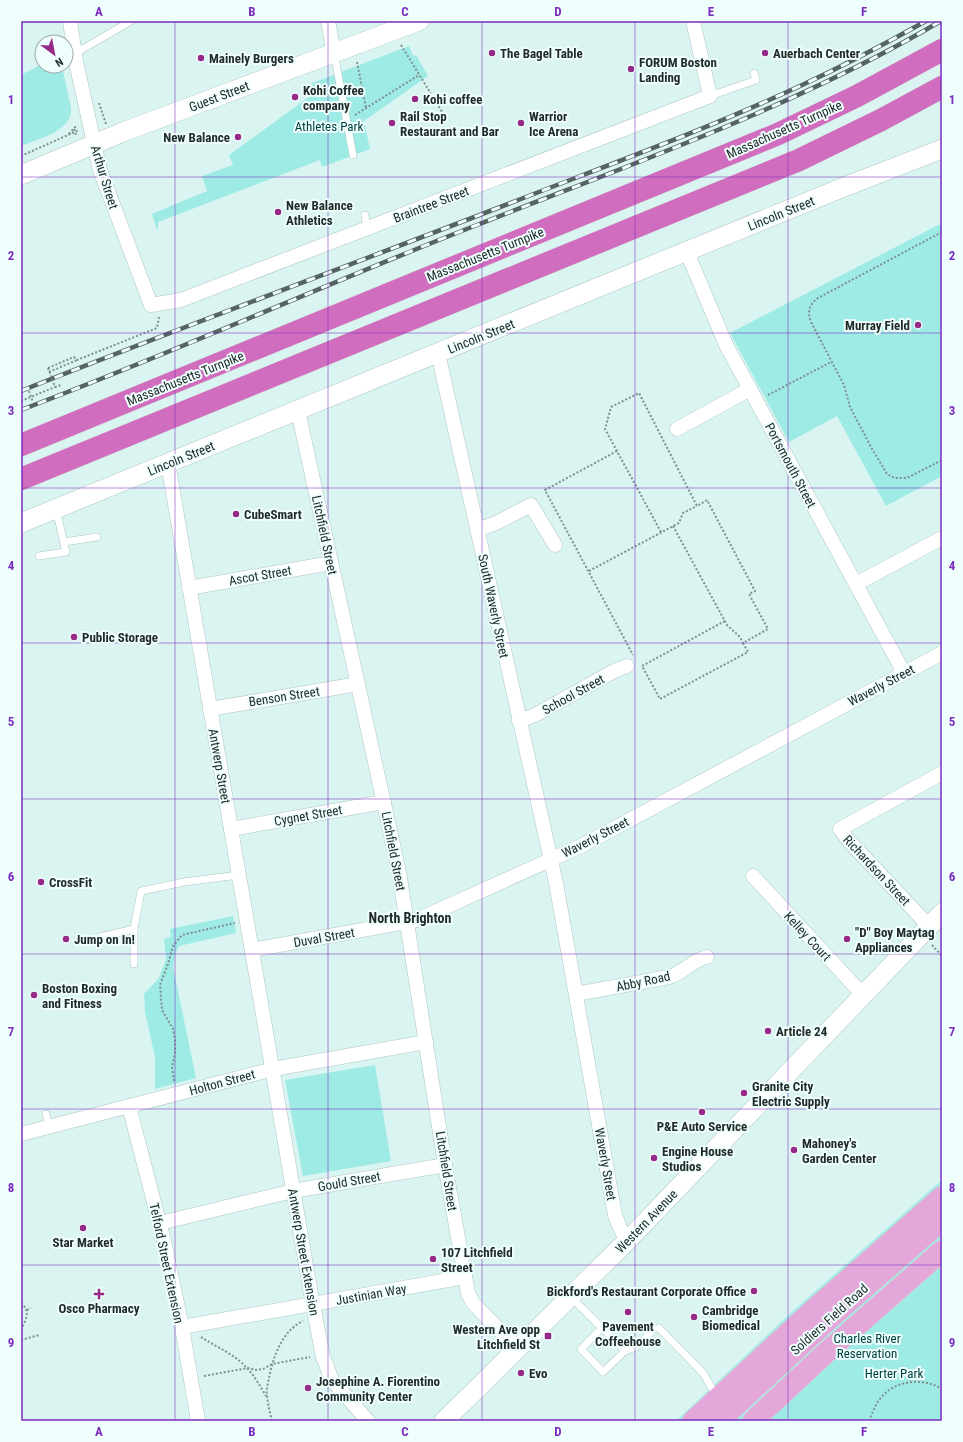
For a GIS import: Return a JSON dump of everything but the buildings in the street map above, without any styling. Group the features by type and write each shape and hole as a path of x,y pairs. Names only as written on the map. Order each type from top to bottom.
{"highway":[{"name":"Massachusetts Turnpike","path":"21,445 778,134 857,96 942,50"},
{"path":"21,479 799,160 881,120 942,87"}],"main road":[{"path":"693,1421 810,1313 942,1197"},
{"name":"Soldiers Field Road","path":"719,1421 835,1314 942,1220"},
{"name":"Soldiers Field Road","path":"752,1421 828,1351 942,1251"}],"street":[{"name":"Arthur Street","path":"70,21 72,34"},
{"path":"328,21 334,53"},
{"name":"Guest Street","path":"21,175 95,144 419,21"},
{"path":"693,21 710,96"},
{"name":"Arthur Street","path":"74,54 100,170 156,310"},
{"name":"Braintree Street","path":"156,310 366,222 710,96"},
{"name":"Lincoln Street","path":"21,523 851,184 942,149"},
{"name":"Portsmouth Street","path":"687,252 722,338 904,673"},
{"name":"South Waverly Street","path":"438,353 550,860"},
{"path":"677,429 750,389"},
{"name":"Litchfield Street","path":"298,411 399,872 445,1165 468,1293 471,1300 518,1349"},
{"name":"Antwerp Street","path":"168,463 273,1068"},
{"path":"477,530 496,523 531,505 555,545"},
{"path":"856,584 942,538"},
{"name":"Ascot Street","path":"189,588 331,563"},
{"name":"Waverly Street","path":"627,1241 615,1215 556,883 550,860 581,846 904,673 941,655"},
{"name":"School Street","path":"519,721 535,715 631,662"},
{"name":"Benson Street","path":"210,709 358,684"},
{"name":"Richardson Street","path":"936,919 845,836 840,829 942,774"},
{"name":"Cygnet Street","path":"231,829 384,802"},
{"name":"Duval Street","path":"252,950 417,920 550,860"},
{"name":"Kelley Court","path":"753,876 863,995"},
{"name":"Western Avenue","path":"444,1421 627,1241 936,919"},
{"name":"Abby Road","path":"576,994 669,977 677,974 694,962 706,957"},
{"name":"Holton Street","path":"21,1134 47,1120 129,1106 273,1068 426,1042"},
{"name":"Antwerp Street Extension","path":"273,1068 293,1191 323,1357 332,1380 368,1421"},
{"name":"Telford Street Extension","path":"129,1106 160,1223 182,1327 198,1421"},
{"name":"Gould Street","path":"160,1223 293,1191 445,1165"},
{"name":"Justinian Way","path":"182,1327 465,1278"}],"lane":[{"path":"74,54 131,21"},
{"path":"334,53 354,155"},
{"path":"710,96 756,80 754,73"},
{"path":"39,556 66,552 56,509"},
{"path":"64,542 97,537"},
{"path":"134,964 134,929 141,891 184,882 239,875"},
{"path":"100,937 134,929"},
{"path":"571,1297 625,1352"},
{"path":"602,1328 581,1349 603,1372 625,1352 636,1347 657,1328 703,1373 713,1390"}],"path":[{"path":"401,45 444,114"},
{"path":"357,62 366,108"},
{"path":"347,120 419,75"},
{"path":"21,156 83,129"},
{"path":"942,232 818,298 812,303 809,312 810,320 844,385 850,407 887,474 895,478 906,478 942,460"},
{"path":"49,372 156,328 156,310"},
{"path":"55,387 48,368 74,357 77,360"},
{"path":"763,398 831,362"},
{"path":"21,401 61,385"},
{"path":"28,391 33,402"},
{"path":"661,532 605,429 611,407 639,393 697,506"},
{"path":"617,451 545,490 589,571 589,574 631,662"},
{"path":"589,571 679,523 683,513 707,500 755,591 749,594 768,629 743,643"},
{"path":"673,526 725,621 728,626 740,637 748,652 660,699 642,666 725,621"},
{"path":"176,1094 172,1067 175,1054 175,1040 172,1029 162,1010 160,984 173,946 182,934 247,922"},
{"path":"932,945 942,956"},
{"path":"21,1303 27,1310 25,1323 21,1329"},
{"path":"27,1310 32,1308"},
{"path":"272,1421 267,1397 274,1356 282,1342 296,1324 306,1320"},
{"path":"21,1340 39,1335"},
{"path":"198,1335 221,1348 248,1368 267,1397"},
{"path":"202,1376 248,1368 256,1370 263,1369 272,1364 313,1356"},
{"path":"868,1421 880,1399 887,1391 898,1385 907,1382 928,1383 942,1389"}],"green space":[{"name":"Athletes Park","path":"409,46 413,56 416,55 428,76 364,121 370,149 322,167 320,160 158,222 157,230 152,214 207,191 202,176 233,165 229,155 309,97 302,87"},
{"path":"34,68 34,74 64,74 71,108 70,116 61,128 45,137 21,146 21,75"},
{"path":"942,223 942,476 886,506 837,416 789,442 730,333"},
{"path":"233,916 236,933 179,946 175,954 173,967 196,1078 155,1089 155,1057 145,1012 144,994 159,978 166,959 164,939 171,937 170,929"},
{"path":"375,1065 391,1161 303,1176 285,1080"},
{"name":"Charles River Reservation","path":"942,1180 942,1421 676,1421 794,1310"}],"railway":[{"path":"21,391 705,127 768,100 864,55 926,21"},
{"path":"21,410 152,358 438,240 713,132 829,80 886,52 941,21"}],"place":[{"name":"The Bagel Table","path":"492,53"},
{"name":"Auerbach Center","path":"765,53"},
{"name":"Mainely Burgers","path":"201,58"},
{"name":"FORUM Boston Landing","path":"631,69"},
{"name":"Kohi Coffee company","path":"295,97"},
{"name":"Kohi coffee","path":"415,99"},
{"name":"Rail Stop Restaurant and Bar","path":"392,123"},
{"name":"Warrior Ice Arena","path":"521,123"},
{"name":"New Balance","path":"238,137"},
{"name":"New Balance Athletics","path":"278,212"},
{"name":"Murray Field","path":"918,325"},
{"name":"CubeSmart","path":"236,514"},
{"name":"Public Storage","path":"74,637"},
{"name":"CrossFit","path":"41,882"},
{"name":"Jump on In!","path":"66,939"},
{"name":"\"D\" Boy Maytag Appliances","path":"847,939"},
{"name":"Boston Boxing and Fitness","path":"34,995"},
{"name":"Article 24","path":"768,1031"},
{"name":"Granite City Electric Supply","path":"744,1093"},
{"name":"P&E Auto Service","path":"702,1112"},
{"name":"Mahoney's Garden Center","path":"794,1150"},
{"name":"Engine House Studios","path":"654,1158"},
{"name":"Star Market","path":"83,1228"},
{"name":"107 Litchfield Street","path":"433,1259"},
{"name":"Bickford's Restaurant Corporate Office","path":"754,1291"},
{"name":"Osco Pharmacy","path":"99,1294"},
{"name":"Pavement Coffeehouse","path":"628,1312"},
{"name":"Cambridge Biomedical","path":"694,1317"},
{"name":"Western Ave opp Litchfield St","path":"548,1336"},
{"name":"Evo","path":"521,1373"},
{"name":"Josephine A. Fiorentino Community Center","path":"308,1388"}],"district":[{"name":"North Brighton","path":"410,918"}],"park label":[{"name":"Herter Park","path":"894,1373"}]}
